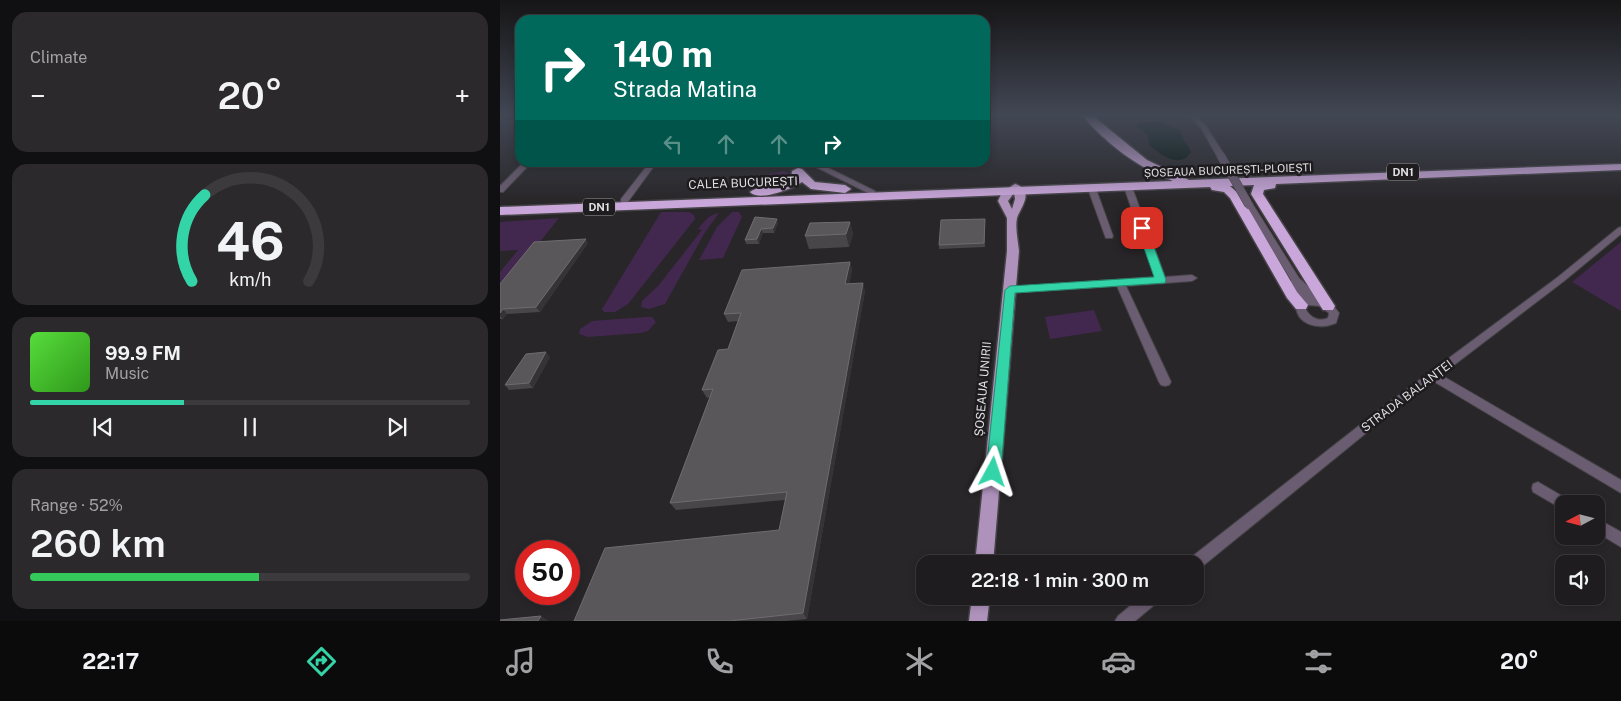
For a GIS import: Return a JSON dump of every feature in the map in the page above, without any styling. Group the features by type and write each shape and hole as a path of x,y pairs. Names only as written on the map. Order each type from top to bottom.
{"highway":[{"path":"1121,145 1139,161 1160,173 1186,181"},
{"path":"1124,185 1140,173 1142,168 1139,161"},
{"name":"ȘOSEAUA BUCUREȘTI-PLOIEȘTI","path":"987,190 1013,195 1186,181 1621,163"},
{"name":"ȘOSEAUA BUCUREȘTI-PLOIEȘTI","path":"1013,195 1124,185 1150,186 1621,167"},
{"path":"702,198 785,188 797,180 798,171 808,183 823,188 871,191"},
{"path":"1323,304 1256,191 1263,186 1331,183 1348,178"},
{"path":"1150,186 1166,190 1219,187 1232,192 1292,295 1304,304"},
{"path":"987,190 997,196 1013,195"},
{"name":"CALEA BUCUREȘTI","path":"500,206 871,191 987,190"},
{"name":"DN1","path":"500,213 907,204 933,195 987,190"}],"main road":[{"name":"ȘOSEAUA UNIRII","path":"985,555 1010,290 1013,195"},
{"name":"ȘOSEAUA UNIRII","path":"1012,218 1013,195"},
{"path":"978,621 980,605"}],"street":[{"path":"1215,145 1296,280 1334,313 1332,320 1319,323 1304,316 1301,310 1304,304"},
{"path":"500,190 523,167"},
{"path":"624,201 650,167"},
{"path":"819,167 871,191"},
{"path":"823,188 835,184 838,176"},
{"path":"1124,185 1161,280"},
{"path":"1092,189 1109,236"},
{"name":"STRADA BALANȚEI","path":"1204,556 1433,376 1561,279 1621,230"},
{"path":"1010,290 1192,278"},
{"path":"1296,280 1296,287 1304,304"},
{"path":"1120,283 1165,382"},
{"path":"1304,304 1323,304"},
{"path":"1433,376 1621,487"},
{"path":"1538,488 1555,498"},
{"path":"1605,530 1621,540"},
{"path":"1129,619 1144,605"}],"shaded area":[{"path":"1149,145 1187,145 1191,152 1186,158 1176,160 1162,155"},
{"path":"784,171 792,175 788,183 776,187 753,188 769,174"},
{"path":"661,212 689,212 694,215 695,219 628,304 615,312 604,312 602,309"},
{"path":"732,212 739,212 742,217 723,258 699,260 717,227"},
{"path":"719,213 704,234 665,304 649,309 641,307 642,301 658,286 702,230 698,229 702,224 710,217"},
{"path":"559,218 500,292 500,272 518,250 500,251 500,222"},
{"path":"1621,242 1621,311 1572,282"},
{"path":"1094,310 1102,331 1050,339 1045,317"},
{"path":"652,317 656,322 648,331 641,333 588,337 579,334 580,329 592,321"}],"building":[{"path":"755,217 777,219 773,228 761,229 757,239 745,240"},
{"path":"985,219 984,243 939,245 941,220"},
{"path":"850,222 846,234 805,236 810,223"},
{"path":"586,239 536,307 503,309 500,313 500,284 534,242"},
{"path":"850,262 845,284 863,283 803,613 729,621 574,621 605,548 779,530 787,492 670,503 713,389 702,390 718,350 728,349 741,313 724,314 742,270"},
{"path":"546,352 529,383 505,385 526,354"},
{"path":"541,616 538,621 500,621 500,620"}],"route":[{"path":"993,472 1010,290 1161,280 1142,228"}]}
